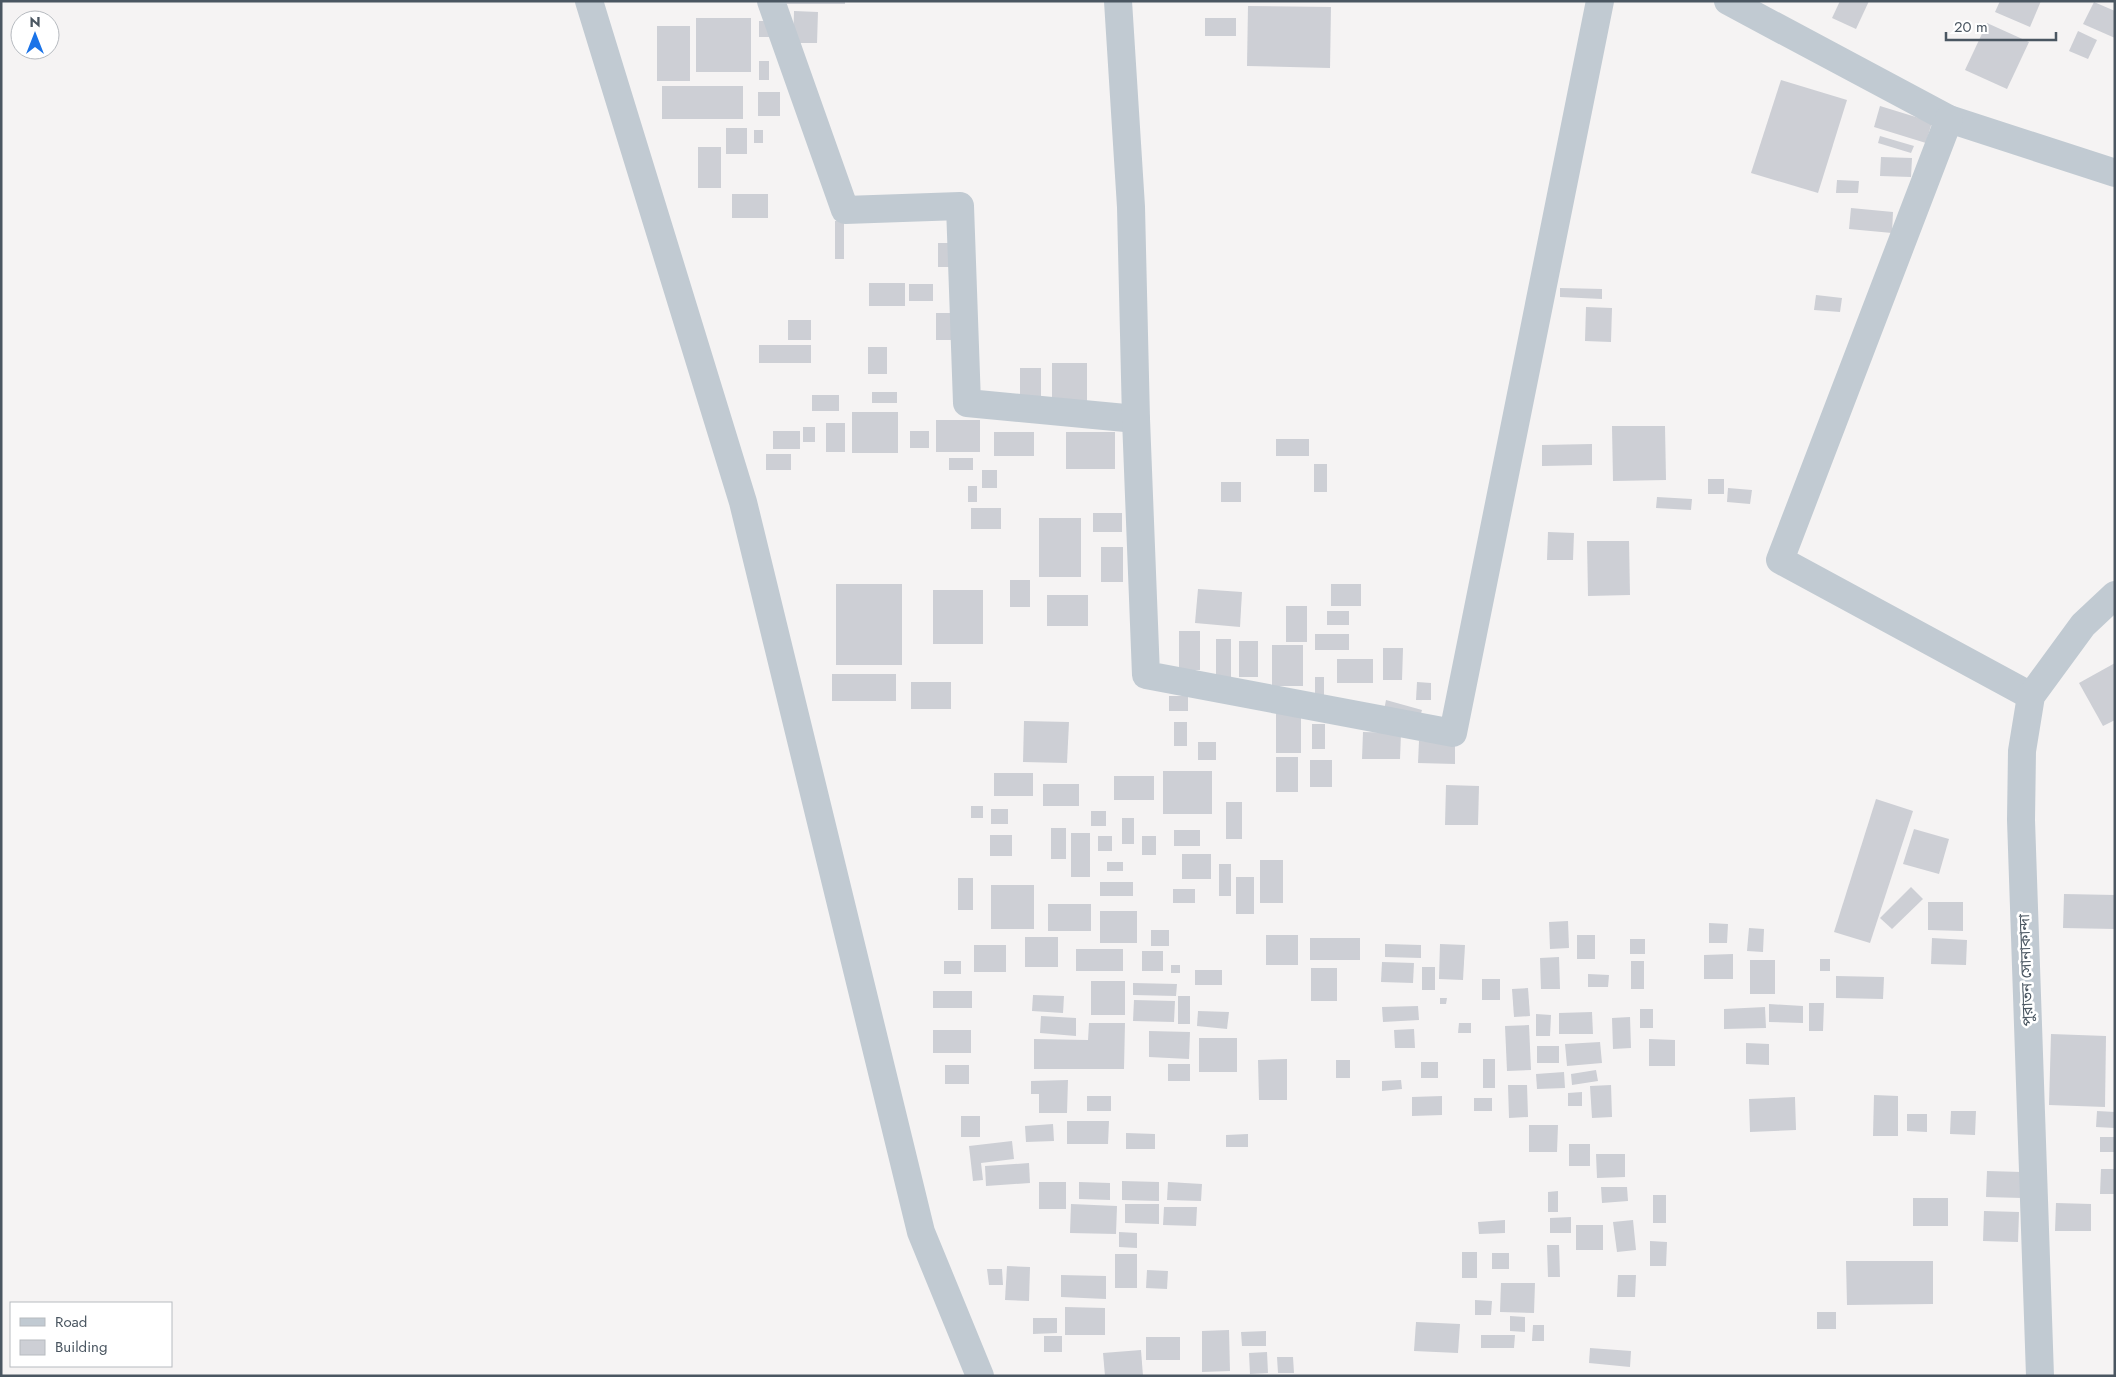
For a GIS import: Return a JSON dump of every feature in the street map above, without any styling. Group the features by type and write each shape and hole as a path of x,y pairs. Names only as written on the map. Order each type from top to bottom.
{"street":[{"path":"589,1 744,502 921,1232 980,1376"},
{"path":"771,1 846,210 960,206 967,402 1136,419"},
{"path":"1118,1 1130,207 1146,675 1453,733 1600,1"},
{"path":"1728,1 1948,119 2115,173"},
{"path":"1948,119 1780,560 2031,696"},
{"name":"পুরাতন সোনাকান্দা","path":"2040,1376 2021,820 2022,751 2031,696 2083,624 2115,595"}],"building":[{"path":"786,1 845,1 845,4 786,4"},
{"path":"1840,1 1869,1 1856,29 1832,18"},
{"path":"2000,1 2041,1 2030,27 1995,12"},
{"path":"2094,2 2115,11 2115,38 2083,24"},
{"path":"1248,6 1331,7 1330,68 1247,66"},
{"path":"794,11 818,12 817,43 793,43"},
{"path":"696,18 751,18 751,72 696,72"},
{"path":"1205,18 1236,18 1236,36 1205,36"},
{"path":"759,21 771,21 771,37 759,37"},
{"path":"1987,23 2029,42 2007,89 1965,70"},
{"path":"657,26 690,26 690,81 657,81"},
{"path":"2078,31 2097,40 2088,59 2069,51"},
{"path":"759,61 769,61 769,80 759,80"},
{"path":"1781,80 1847,100 1818,193 1751,173"},
{"path":"662,86 743,86 743,119 662,119"},
{"path":"758,92 780,92 780,116 758,116"},
{"path":"1880,106 1932,122 1926,143 1874,127"},
{"path":"726,128 747,128 747,154 726,154"},
{"path":"754,130 763,130 763,143 754,143"},
{"path":"1880,136 1914,146 1911,153 1878,143"},
{"path":"698,147 721,147 721,188 698,188"},
{"path":"1881,157 1912,158 1911,177 1880,176"},
{"path":"1837,180 1859,181 1858,193 1836,193"},
{"path":"732,194 768,194 768,218 732,218"},
{"path":"1851,208 1893,212 1892,233 1849,229"},
{"path":"835,221 844,221 844,259 835,259"},
{"path":"938,243 955,243 955,267 938,267"},
{"path":"869,283 905,283 905,306 869,306"},
{"path":"909,284 933,284 933,301 909,301"},
{"path":"1560,288 1602,289 1602,299 1560,297"},
{"path":"1816,295 1842,298 1840,312 1814,310"},
{"path":"1586,307 1612,308 1611,342 1585,341"},
{"path":"936,313 952,313 952,340 936,340"},
{"path":"788,320 811,320 811,340 788,340"},
{"path":"759,345 811,345 811,363 759,363"},
{"path":"868,347 887,347 887,374 868,374"},
{"path":"1052,363 1087,363 1087,406 1052,406"},
{"path":"1020,368 1041,368 1041,401 1020,401"},
{"path":"872,392 897,392 897,403 872,403"},
{"path":"812,395 839,395 839,411 812,411"},
{"path":"852,412 898,412 898,453 852,453"},
{"path":"936,420 980,420 980,452 936,452"},
{"path":"826,423 845,423 845,452 826,452"},
{"path":"1612,426 1665,426 1666,480 1613,481"},
{"path":"803,427 815,427 815,442 803,442"},
{"path":"773,431 800,431 800,449 773,449"},
{"path":"910,431 929,431 929,448 910,448"},
{"path":"994,432 1034,432 1034,456 994,456"},
{"path":"1066,432 1115,432 1115,469 1066,469"},
{"path":"1276,439 1309,439 1309,456 1276,456"},
{"path":"1592,444 1592,465 1542,466 1542,445"},
{"path":"766,454 791,454 791,470 766,470"},
{"path":"949,458 973,458 973,470 949,470"},
{"path":"1314,464 1327,464 1327,492 1314,492"},
{"path":"982,470 997,470 997,488 982,488"},
{"path":"1708,479 1724,479 1724,494 1708,494"},
{"path":"1221,482 1241,482 1241,502 1221,502"},
{"path":"968,486 977,486 977,502 968,502"},
{"path":"1728,488 1752,490 1750,504 1727,502"},
{"path":"1657,497 1692,499 1691,510 1656,508"},
{"path":"971,508 1001,508 1001,529 971,529"},
{"path":"1093,513 1122,513 1122,532 1093,532"},
{"path":"1039,518 1081,518 1081,577 1039,577"},
{"path":"1548,532 1574,533 1573,560 1547,560"},
{"path":"1587,541 1629,541 1630,595 1588,596"},
{"path":"1101,547 1123,547 1123,582 1101,582"},
{"path":"1010,580 1030,580 1030,607 1010,607"},
{"path":"836,584 902,584 902,665 836,665"},
{"path":"1331,584 1361,584 1361,606 1331,606"},
{"path":"1198,589 1242,592 1240,627 1195,623"},
{"path":"933,590 983,590 983,644 933,644"},
{"path":"1047,595 1088,595 1088,626 1047,626"},
{"path":"1286,606 1307,606 1307,642 1286,642"},
{"path":"1327,611 1349,611 1349,625 1327,625"},
{"path":"1179,631 1200,631 1200,670 1179,670"},
{"path":"1315,634 1349,634 1349,650 1315,650"},
{"path":"1216,639 1231,639 1231,680 1216,680"},
{"path":"1239,641 1258,641 1258,677 1239,677"},
{"path":"1272,645 1303,645 1303,686 1272,686"},
{"path":"1383,648 1403,648 1402,680 1383,680"},
{"path":"1337,659 1373,659 1373,683 1337,683"},
{"path":"2115,663 2115,720 2103,726 2079,683"},
{"path":"832,674 896,674 896,701 832,701"},
{"path":"1315,677 1324,677 1324,700 1315,700"},
{"path":"911,682 951,682 951,709 911,709"},
{"path":"1417,682 1431,683 1431,700 1416,700"},
{"path":"1169,696 1188,696 1188,711 1169,711"},
{"path":"1386,700 1422,710 1418,724 1383,716"},
{"path":"1276,709 1301,709 1301,753 1276,753"},
{"path":"1024,721 1069,722 1067,763 1023,762"},
{"path":"1174,722 1187,722 1187,746 1174,746"},
{"path":"1312,724 1325,724 1325,749 1312,749"},
{"path":"1363,732 1401,733 1400,759 1362,759"},
{"path":"1419,741 1455,742 1455,764 1418,763"},
{"path":"1198,742 1216,742 1216,760 1198,760"},
{"path":"1276,757 1298,757 1298,792 1276,792"},
{"path":"1310,760 1332,760 1332,787 1310,787"},
{"path":"1163,771 1212,771 1212,814 1163,814"},
{"path":"994,773 1033,773 1033,796 994,796"},
{"path":"1114,776 1154,776 1154,800 1114,800"},
{"path":"1043,784 1079,784 1079,806 1043,806"},
{"path":"1446,785 1479,786 1478,825 1445,825"},
{"path":"1876,799 1913,811 1870,943 1834,932"},
{"path":"1226,802 1242,802 1242,839 1226,839"},
{"path":"971,806 983,806 983,818 971,818"},
{"path":"991,809 1008,809 1008,824 991,824"},
{"path":"1091,811 1106,811 1106,826 1091,826"},
{"path":"1122,818 1134,818 1134,844 1122,844"},
{"path":"1051,828 1066,828 1066,859 1051,859"},
{"path":"1914,829 1949,839 1939,874 1903,864"},
{"path":"1174,830 1200,830 1200,846 1174,846"},
{"path":"1071,833 1090,833 1090,877 1071,877"},
{"path":"990,835 1012,835 1012,856 990,856"},
{"path":"1098,836 1112,836 1112,851 1098,851"},
{"path":"1142,836 1156,836 1156,855 1142,855"},
{"path":"1182,854 1211,854 1211,879 1182,879"},
{"path":"1260,860 1283,860 1283,903 1260,903"},
{"path":"1107,862 1123,862 1123,871 1107,871"},
{"path":"1219,864 1231,864 1231,896 1219,896"},
{"path":"1236,877 1254,877 1254,914 1236,914"},
{"path":"958,878 973,878 973,910 958,910"},
{"path":"1100,882 1133,882 1133,896 1100,896"},
{"path":"991,885 1034,885 1034,929 991,929"},
{"path":"1911,887 1923,899 1892,929 1880,918"},
{"path":"1173,889 1195,889 1195,903 1173,903"},
{"path":"2064,894 2115,895 2115,929 2063,928"},
{"path":"1928,902 1963,902 1963,931 1928,930"},
{"path":"1048,904 1091,904 1091,931 1048,931"},
{"path":"1100,911 1137,911 1137,943 1100,943"},
{"path":"1568,921 1569,948 1550,949 1549,922"},
{"path":"1709,923 1728,924 1727,943 1709,943"},
{"path":"1749,928 1764,929 1763,952 1747,951"},
{"path":"1151,930 1169,930 1169,946 1151,946"},
{"path":"1266,935 1298,935 1298,965 1266,965"},
{"path":"1577,935 1595,935 1595,959 1577,959"},
{"path":"1025,937 1058,937 1058,967 1025,967"},
{"path":"1310,938 1360,938 1360,960 1310,960"},
{"path":"1932,938 1967,940 1966,965 1931,964"},
{"path":"1630,939 1645,939 1645,954 1630,954"},
{"path":"1385,944 1421,945 1421,958 1385,957"},
{"path":"1440,944 1465,945 1463,980 1439,979"},
{"path":"974,945 1006,945 1006,972 974,972"},
{"path":"1076,949 1123,949 1123,971 1076,971"},
{"path":"1142,951 1163,951 1163,971 1142,971"},
{"path":"1733,954 1733,979 1704,979 1704,955"},
{"path":"1559,957 1560,989 1541,989 1540,958"},
{"path":"1820,959 1830,959 1830,971 1820,971"},
{"path":"1750,960 1775,960 1775,994 1750,994"},
{"path":"944,961 961,961 961,974 944,974"},
{"path":"1631,961 1644,961 1644,989 1631,989"},
{"path":"1382,962 1414,963 1413,983 1381,982"},
{"path":"1171,965 1180,965 1180,973 1171,973"},
{"path":"1422,967 1435,967 1435,990 1422,990"},
{"path":"1311,968 1337,968 1337,1001 1311,1001"},
{"path":"1195,970 1222,970 1222,985 1195,985"},
{"path":"1588,974 1609,975 1608,987 1588,987"},
{"path":"1836,976 1884,977 1883,999 1836,998"},
{"path":"1482,979 1500,979 1500,1000 1482,1000"},
{"path":"1091,981 1125,981 1125,1015 1091,1015"},
{"path":"1133,983 1177,984 1176,996 1133,995"},
{"path":"1528,988 1530,1016 1514,1017 1512,989"},
{"path":"933,991 972,991 972,1008 933,1008"},
{"path":"1033,995 1064,996 1063,1013 1032,1011"},
{"path":"1178,996 1190,996 1190,1024 1178,1024"},
{"path":"1440,998 1447,998 1446,1004 1440,1004"},
{"path":"1134,1000 1175,1001 1174,1022 1133,1021"},
{"path":"1809,1003 1824,1003 1823,1031 1809,1031"},
{"path":"1769,1004 1803,1006 1803,1023 1769,1022"},
{"path":"1418,1006 1419,1020 1383,1022 1382,1007"},
{"path":"1765,1007 1766,1028 1724,1029 1724,1009"},
{"path":"1640,1009 1653,1009 1653,1028 1640,1028"},
{"path":"1198,1011 1229,1012 1227,1029 1197,1026"},
{"path":"1592,1012 1593,1034 1559,1034 1559,1013"},
{"path":"1536,1014 1551,1015 1550,1036 1536,1036"},
{"path":"1041,1016 1076,1018 1076,1036 1040,1033"},
{"path":"1630,1017 1631,1048 1613,1049 1612,1018"},
{"path":"1089,1023 1125,1023 1124,1069 1034,1069 1034,1039 1088,1040"},
{"path":"1459,1023 1471,1023 1471,1033 1458,1033"},
{"path":"1529,1025 1531,1070 1507,1071 1505,1026"},
{"path":"1414,1029 1415,1048 1395,1048 1394,1030"},
{"path":"933,1030 971,1030 971,1053 933,1053"},
{"path":"1149,1031 1190,1032 1189,1059 1149,1057"},
{"path":"2051,1034 2106,1036 2105,1107 2049,1105"},
{"path":"1199,1038 1237,1038 1237,1072 1199,1072"},
{"path":"1649,1039 1675,1040 1675,1066 1649,1066"},
{"path":"1600,1042 1602,1063 1567,1066 1565,1044"},
{"path":"1746,1043 1769,1044 1769,1065 1746,1064"},
{"path":"1537,1046 1559,1046 1559,1063 1537,1063"},
{"path":"1287,1059 1287,1100 1259,1100 1258,1060"},
{"path":"1483,1059 1495,1059 1495,1088 1483,1088"},
{"path":"1336,1060 1350,1060 1350,1078 1336,1078"},
{"path":"1421,1062 1438,1062 1438,1078 1421,1078"},
{"path":"1168,1064 1190,1064 1190,1081 1168,1081"},
{"path":"945,1065 969,1065 969,1084 945,1084"},
{"path":"1596,1070 1598,1081 1572,1085 1571,1074"},
{"path":"1564,1072 1565,1088 1537,1089 1536,1074"},
{"path":"1068,1080 1067,1113 1039,1113 1039,1094 1031,1094 1031,1081"},
{"path":"1401,1080 1402,1089 1382,1091 1382,1081"},
{"path":"1508,1085 1527,1085 1528,1117 1509,1118"},
{"path":"1611,1085 1612,1117 1592,1118 1590,1086"},
{"path":"1582,1092 1582,1106 1568,1106 1568,1093"},
{"path":"1874,1095 1898,1096 1898,1136 1873,1136"},
{"path":"1087,1096 1111,1096 1111,1111 1087,1111"},
{"path":"1442,1096 1442,1115 1412,1116 1412,1097"},
{"path":"1795,1097 1796,1130 1750,1132 1749,1099"},
{"path":"1474,1098 1492,1098 1492,1111 1474,1111"},
{"path":"1951,1111 1976,1111 1975,1135 1950,1134"},
{"path":"2097,1111 2115,1112 2115,1128 2096,1127"},
{"path":"1907,1114 1927,1114 1927,1132 1907,1131"},
{"path":"961,1116 980,1116 980,1137 961,1137"},
{"path":"1067,1121 1109,1121 1108,1144 1067,1144"},
{"path":"1053,1124 1054,1141 1026,1142 1025,1126"},
{"path":"1529,1125 1558,1125 1557,1152 1529,1152"},
{"path":"1126,1133 1155,1134 1155,1149 1126,1149"},
{"path":"1248,1134 1248,1147 1226,1147 1226,1135"},
{"path":"2100,1137 2115,1137 2115,1152 2100,1152"},
{"path":"1012,1141 1014,1159 981,1163 983,1180 973,1181 969,1146"},
{"path":"1569,1144 1590,1144 1590,1166 1569,1166"},
{"path":"1596,1154 1625,1154 1625,1177 1597,1178"},
{"path":"1029,1163 1030,1183 986,1186 985,1166"},
{"path":"2101,1169 2115,1169 2115,1194 2100,1194"},
{"path":"1987,1171 2022,1172 2022,1198 1986,1197"},
{"path":"1122,1181 1159,1182 1159,1201 1122,1200"},
{"path":"1039,1182 1066,1182 1066,1209 1039,1209"},
{"path":"1079,1182 1110,1183 1110,1200 1079,1199"},
{"path":"1168,1182 1202,1184 1201,1201 1167,1200"},
{"path":"1601,1187 1627,1187 1628,1201 1602,1203"},
{"path":"1558,1191 1558,1212 1548,1212 1548,1192"},
{"path":"1653,1195 1666,1195 1666,1223 1653,1223"},
{"path":"1913,1198 1948,1198 1948,1226 1913,1226"},
{"path":"2056,1203 2091,1204 2091,1231 2055,1231"},
{"path":"1071,1204 1117,1206 1116,1234 1070,1233"},
{"path":"1125,1204 1159,1204 1159,1224 1125,1223"},
{"path":"1164,1207 1197,1207 1196,1226 1163,1225"},
{"path":"1984,1211 2019,1212 2018,1242 1983,1241"},
{"path":"1571,1217 1571,1233 1550,1233 1550,1218"},
{"path":"1505,1220 1505,1233 1479,1234 1478,1222"},
{"path":"1633,1220 1636,1250 1617,1252 1613,1222"},
{"path":"1576,1225 1603,1225 1603,1250 1576,1250"},
{"path":"1119,1232 1137,1233 1137,1248 1119,1247"},
{"path":"1650,1241 1667,1242 1666,1266 1650,1266"},
{"path":"1547,1245 1559,1245 1560,1277 1548,1277"},
{"path":"1462,1252 1477,1252 1477,1278 1462,1278"},
{"path":"1492,1253 1509,1253 1509,1269 1492,1269"},
{"path":"1115,1254 1137,1254 1137,1288 1115,1288"},
{"path":"1846,1261 1933,1261 1933,1304 1847,1305"},
{"path":"1007,1266 1030,1267 1029,1301 1005,1300"},
{"path":"987,1269 1002,1269 1003,1285 989,1285"},
{"path":"1147,1270 1168,1271 1167,1289 1146,1288"},
{"path":"1061,1275 1106,1276 1106,1299 1061,1297"},
{"path":"1618,1275 1636,1275 1635,1297 1617,1297"},
{"path":"1501,1283 1535,1283 1534,1313 1500,1312"},
{"path":"1475,1300 1492,1301 1491,1315 1475,1315"},
{"path":"1065,1307 1105,1308 1105,1335 1065,1335"},
{"path":"1817,1312 1836,1312 1836,1329 1817,1329"},
{"path":"1510,1316 1525,1317 1525,1332 1510,1331"},
{"path":"1033,1318 1057,1318 1057,1333 1033,1334"},
{"path":"1416,1322 1460,1324 1458,1353 1414,1351"},
{"path":"1533,1325 1544,1325 1544,1341 1532,1341"},
{"path":"1229,1330 1230,1371 1202,1372 1202,1331"},
{"path":"1266,1331 1266,1346 1242,1346 1241,1332"},
{"path":"1481,1335 1515,1335 1514,1348 1481,1348"},
{"path":"1044,1336 1062,1336 1062,1352 1044,1352"},
{"path":"1146,1337 1180,1337 1180,1360 1146,1360"},
{"path":"1590,1348 1631,1351 1630,1367 1589,1363"},
{"path":"1141,1350 1143,1376 1105,1376 1103,1353"},
{"path":"1267,1352 1268,1373 1250,1374 1249,1353"},
{"path":"1277,1357 1293,1357 1294,1373 1278,1373"}]}
